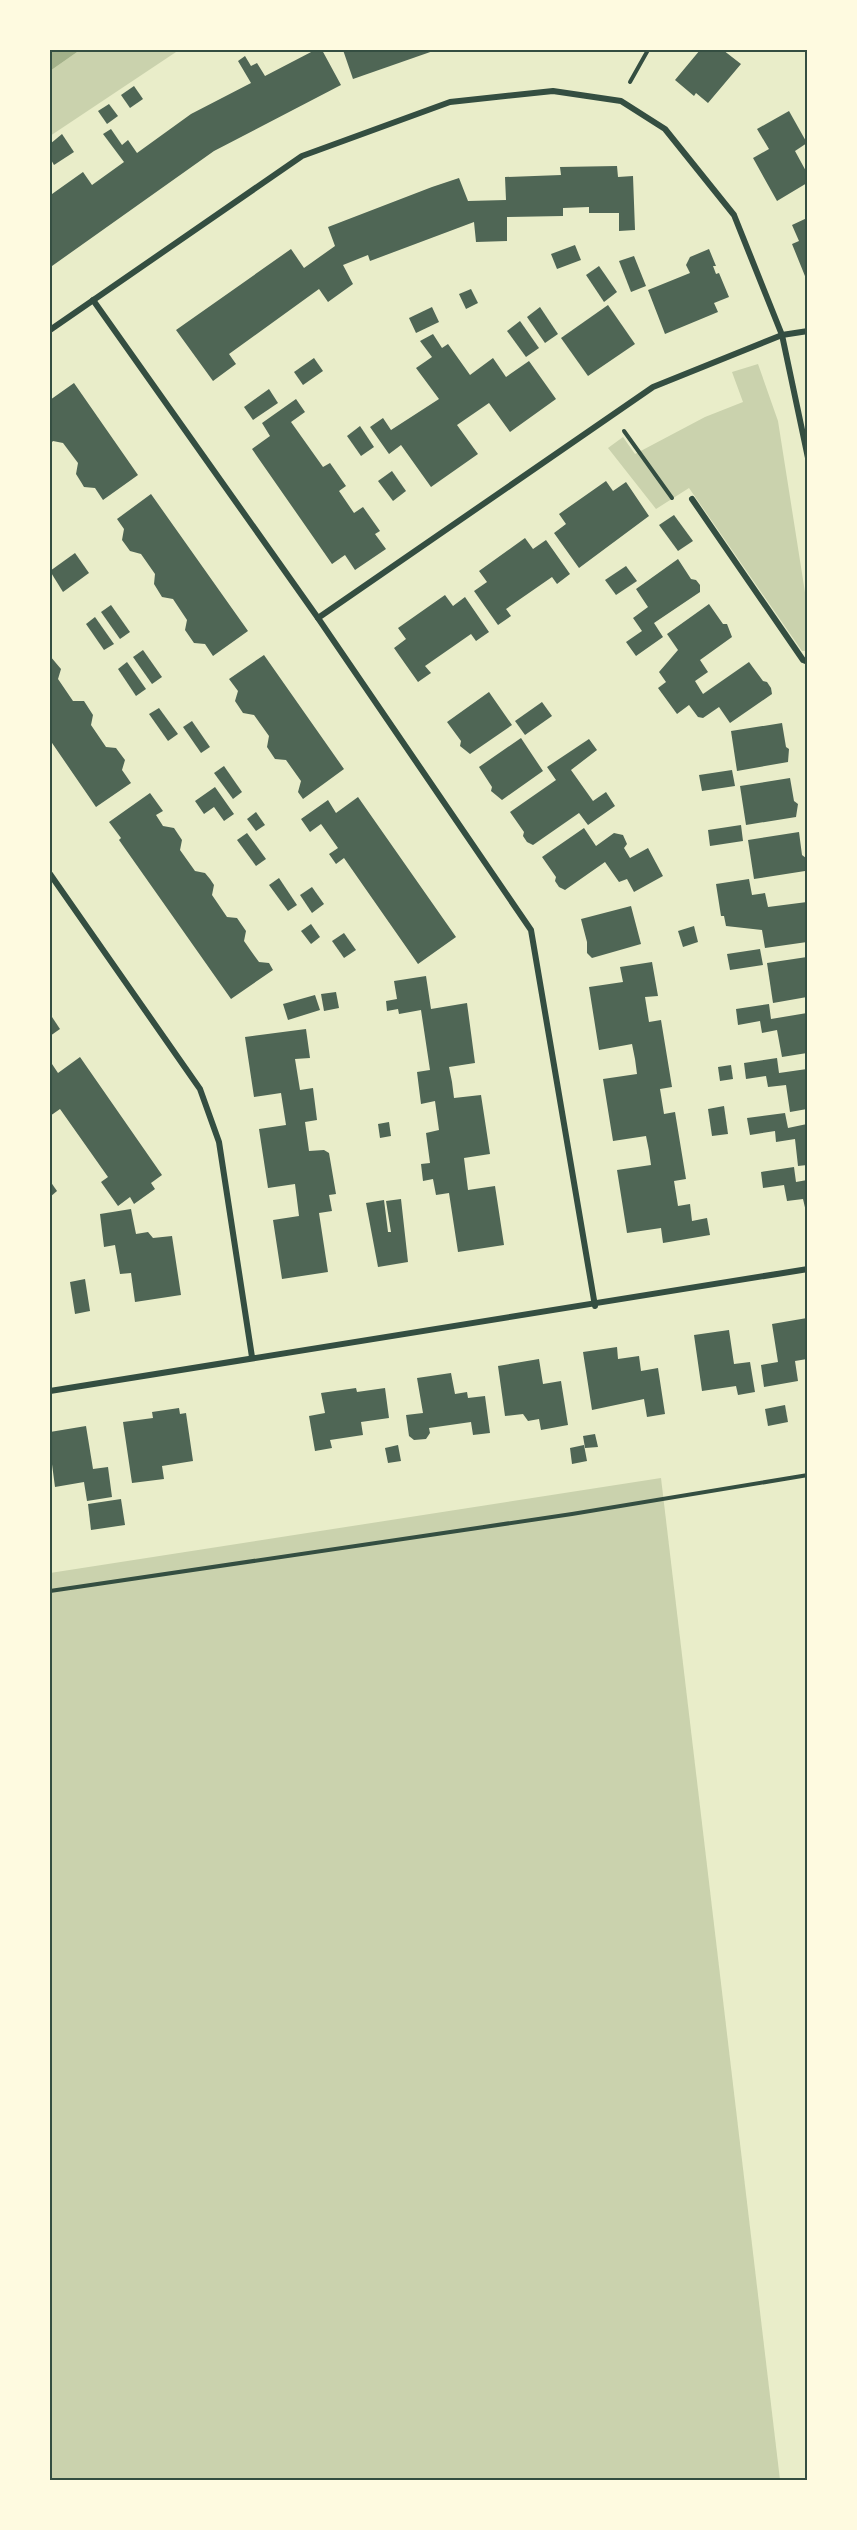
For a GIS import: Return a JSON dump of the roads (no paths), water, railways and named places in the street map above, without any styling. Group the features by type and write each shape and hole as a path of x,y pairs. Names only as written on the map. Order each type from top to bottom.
{"street":[{"path":"50,330 302,156 450,102 553,91 621,102 665,129 734,215 782,335 807,458"},
{"path":"93,300 318,618 531,930 595,1306"},
{"path":"318,618 653,387 782,335 807,331"},
{"path":"692,499 802,660 807,662"},
{"path":"50,874 200,1089 219,1142 252,1357"},
{"path":"50,1391 252,1357 595,1306 807,1269"}]}
